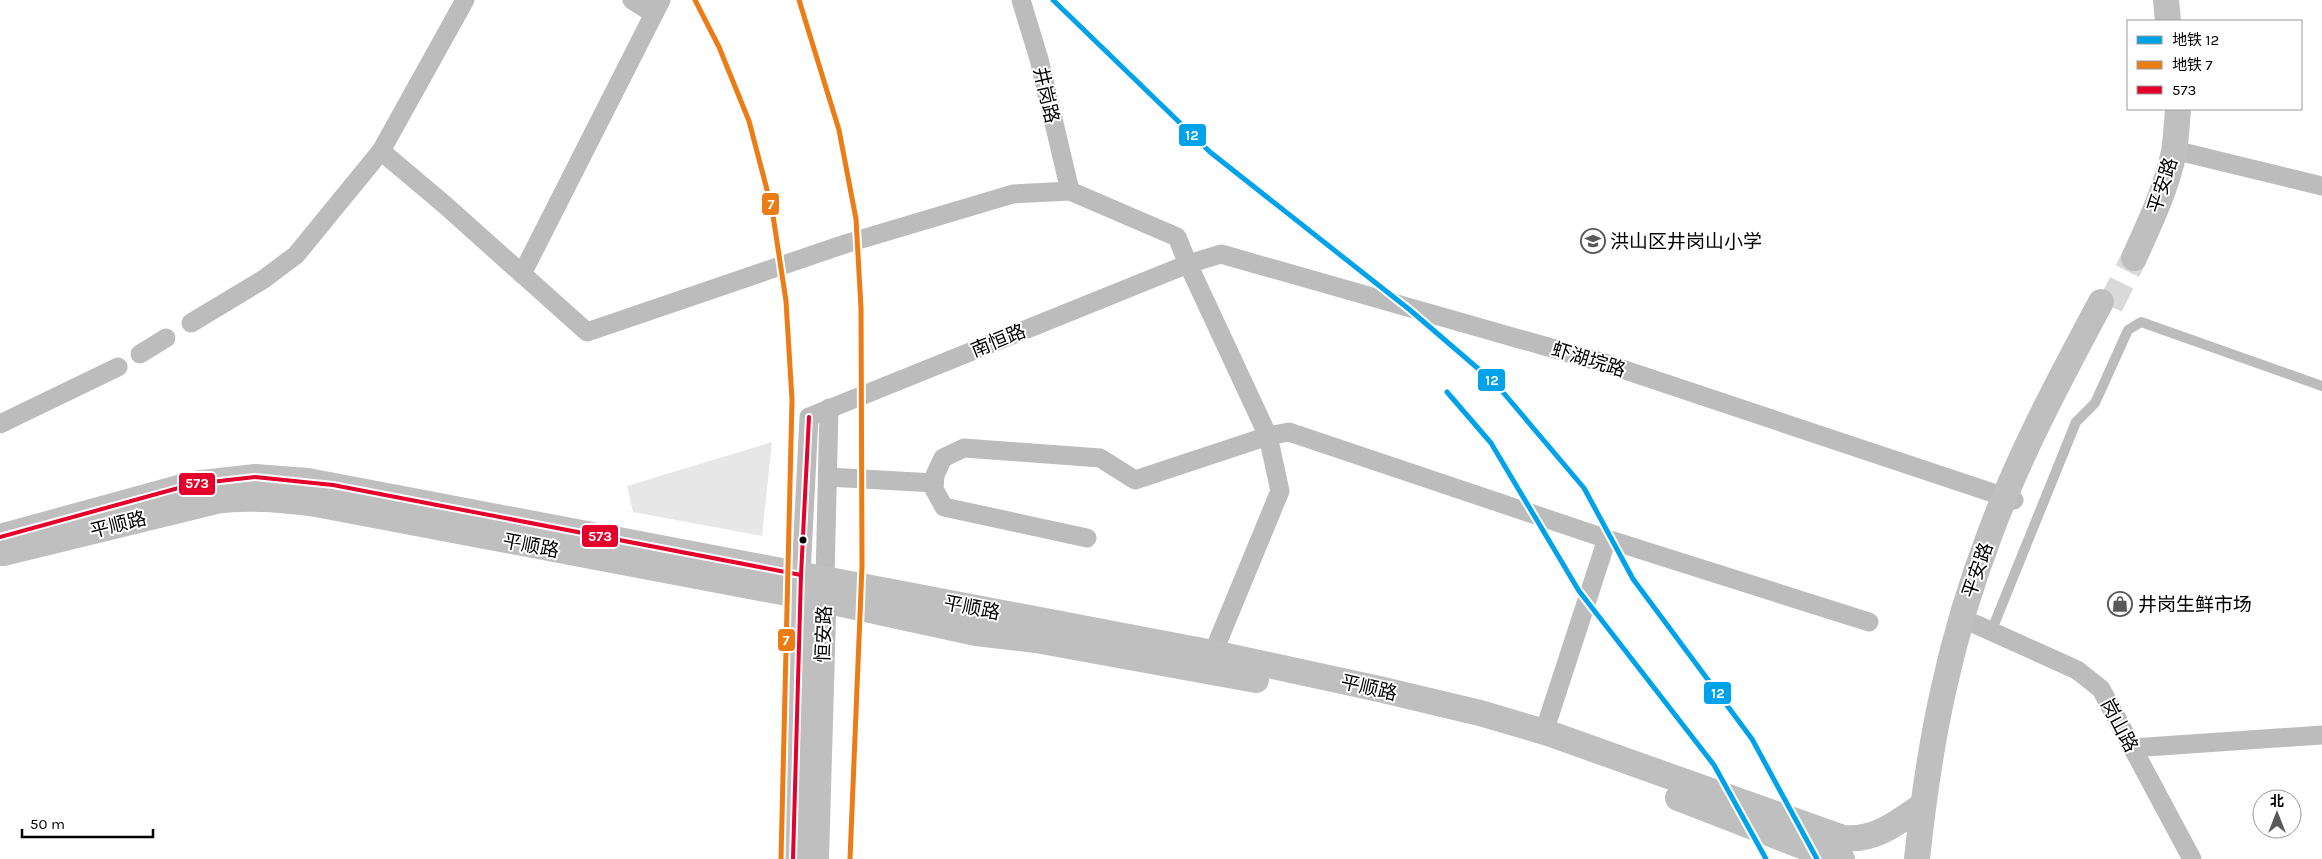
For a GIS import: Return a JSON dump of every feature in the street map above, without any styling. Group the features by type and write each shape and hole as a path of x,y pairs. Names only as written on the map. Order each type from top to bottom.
{"main road":[{"path":"2166,0 2168,20"},
{"path":"2178,0 2180,20"},
{"name":"平安路","path":"2167,110 2163,144 2154,186 2129,256 2158,204 2174,150 2178,110"},
{"name":"平安路","path":"1917,859 1922,805 1935,725 1948,664 1967,600 2010,498 2035,454 2105,304"},
{"name":"平顺路","path":"0,537 194,484 255,477 333,485 812,588 976,633 1063,644 1350,697 1424,715 1563,755 1837,859"},
{"name":"平安路","path":"1934,859 1937,816 1946,752 1983,628 2010,498"},
{"name":"平顺路","path":"0,554 199,504 230,499 260,499 316,504 812,588 1213,653 1424,699 1544,732 1843,838 1861,838 1878,834 1922,805"},
{"name":"恒安路","path":"793,859 812,588"},
{"name":"恒安路","path":"812,588 816,859"}],"street":[{"path":"192,324 264,279 296,255 381,151 466,0"},
{"path":"522,274 658,7 632,0"},
{"name":"井岗路","path":"1020,0 1039,59 1070,190"},
{"path":"2174,150 2322,186"},
{"path":"381,151 587,332 845,244 1013,194 1070,190 1177,237 1268,436 1280,490 1213,653"},
{"name":"虾湖垸路","path":"1188,264 1221,254 1547,346 1623,369 2010,498"},
{"name":"南恒路","path":"809,417 1188,264"},
{"path":"140,354 166,338"},
{"path":"0,424 118,367"},
{"name":"恒安路","path":"812,588 828,476 829,408"},
{"name":"恒安路","path":"809,417 812,588"},
{"path":"1087,538 944,507 934,489 935,474 943,458 964,448 1100,458 1135,480 1268,436 1290,432 1607,539 1869,622"},
{"path":"828,476 934,483"},
{"path":"1544,732 1607,539"},
{"name":"岗山路","path":"1983,628 2076,670 2101,689 2192,859"},
{"path":"2132,748 2322,735"}],"lane":[{"path":"1983,628 2076,422 2096,403 2128,330 2141,322 2322,386"}],"shaded area":[{"path":"772,442 762,536 633,512 627,486"}],"tunnel":[{"path":"2110,306 2134,258"}],"metro line":[{"name":"7","path":"695,0 719,47 749,121 772,209 786,301 792,400 781,859"},
{"name":"7","path":"799,0 839,130 856,219 861,308 862,566 850,859"},
{"name":"12","path":"1053,0 1210,152 1410,310 1496,384 1584,488 1633,579 1752,739 1817,859"},
{"name":"12","path":"1447,392 1491,443 1579,591 1714,765 1766,859"}],"transit line":[{"name":"573","path":"793,859 801,575 809,417"},
{"name":"573","path":"0,537 193,484 255,477 333,485 801,575"}],"place":[{"name":"洪山区井岗山小学","path":"1593,241"},
{"name":"井岗生鲜市场","path":"2120,604"}]}
